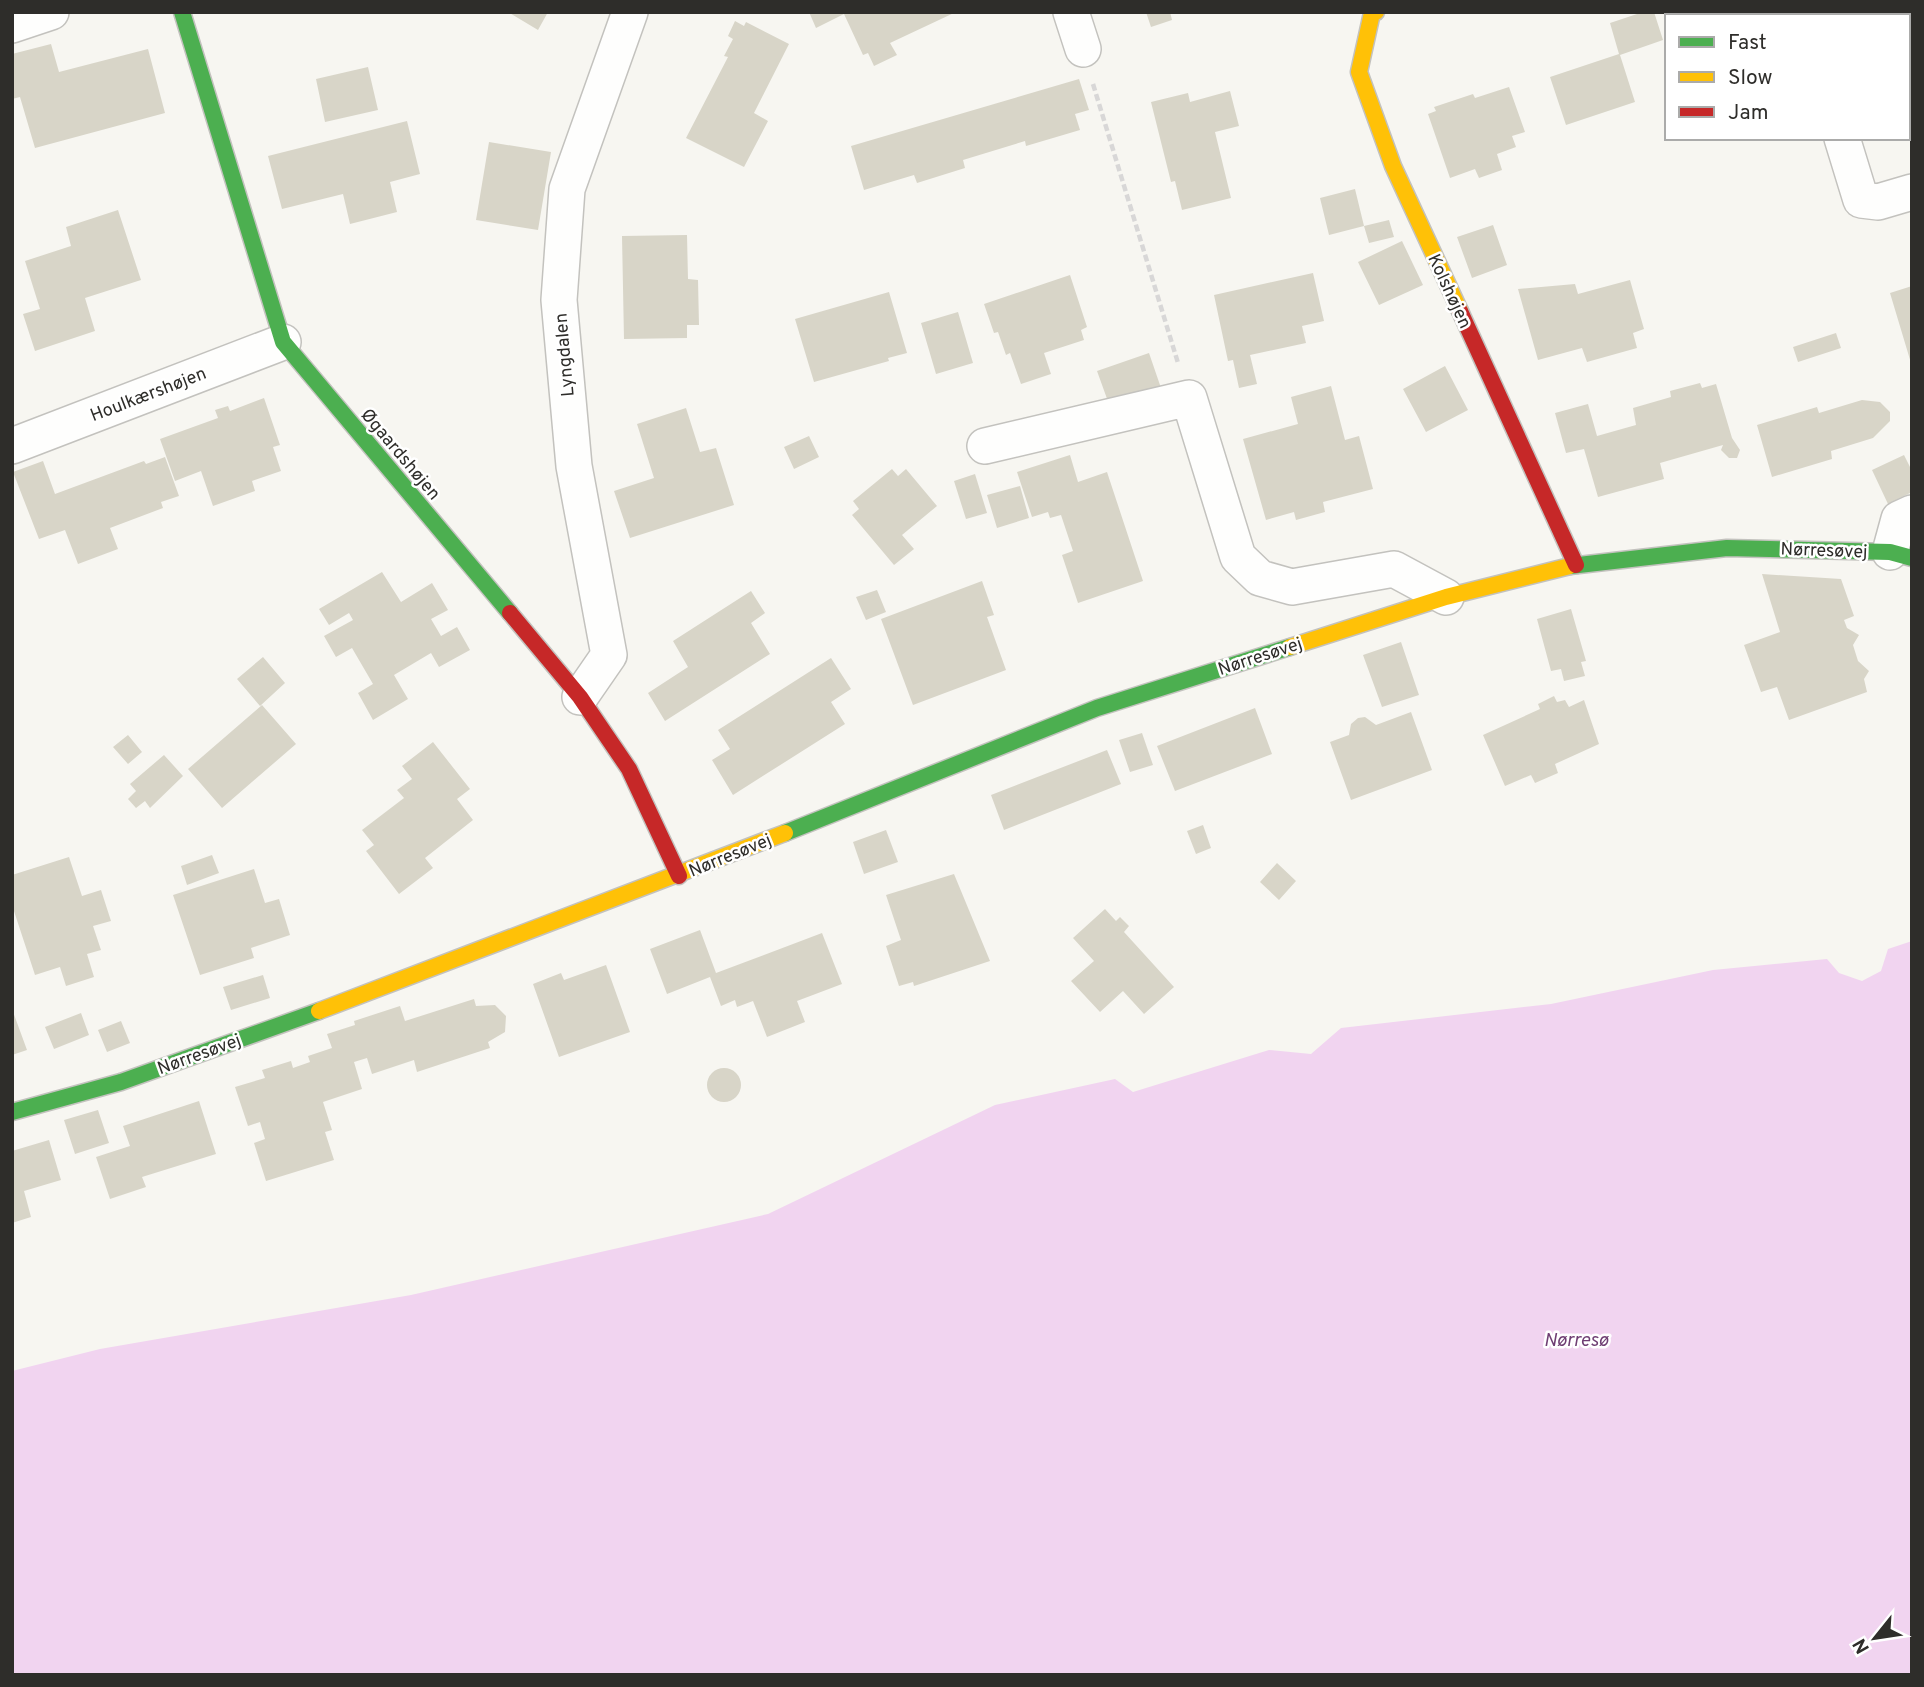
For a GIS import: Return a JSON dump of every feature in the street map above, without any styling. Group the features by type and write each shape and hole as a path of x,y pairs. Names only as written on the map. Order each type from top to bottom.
{"street":[{"path":"12,25 51,12"},
{"name":"Øgaardshøjen","path":"182,12 283,342 580,697 629,769 679,876"},
{"name":"Lyngdalen","path":"580,697 609,656 574,466 559,300 567,189 630,12"},
{"path":"1071,12 1083,50"},
{"name":"Kolshøjen","path":"1376,12 1372,13 1359,72 1393,166 1576,565"},
{"path":"1843,140 1861,200 1878,202 1912,191"},
{"name":"Houlkærshøjen","path":"12,446 283,342"},
{"path":"985,446 1189,398 1238,557 1260,578 1292,587 1394,569 1446,597"},
{"path":"1901,555 1899,519 1912,513"},
{"name":"Nørresøvej","path":"12,1112 121,1082 345,1002 679,876 1097,708 1446,597 1576,565 1727,548 1901,555"}],"path":[{"path":"1083,50 1189,398"}],"water":[{"name":"Nørresø","path":"1912,941 1912,1675 12,1675 12,1371 100,1349 411,1295 768,1214 995,1105 1115,1079 1133,1092 1269,1050 1311,1054 1341,1028 1551,1004 1713,970 1827,959 1839,973 1862,981 1881,971 1888,949"}],"building":[{"path":"508,12 548,12 538,30"},
{"path":"809,12 956,12 890,43 897,55 874,66 868,53 863,55 844,14 816,28"},
{"path":"1146,12 1170,12 1172,20 1151,27"},
{"path":"1643,12 1654,12 1663,40 1620,55 1635,102 1566,125 1550,77 1619,54 1610,23"},
{"path":"1681,12 1772,14 1682,14"},
{"path":"1832,12 1904,14 1832,14"},
{"path":"735,21 744,26 746,22 789,44 754,113 768,121 744,167 686,138 728,57 724,56 733,39 728,36"},
{"path":"51,44 59,72 148,49 165,113 35,148 20,97 12,99 12,54"},
{"path":"368,67 378,110 325,122 316,79"},
{"path":"1079,79 1089,110 1075,114 1080,130 1026,146 1025,141 963,160 965,168 917,183 914,175 864,190 851,146"},
{"path":"1509,87 1525,132 1512,136 1516,147 1497,154 1502,170 1479,178 1475,169 1450,178 1428,114 1436,111 1434,107 1473,94 1475,98"},
{"path":"1230,91 1239,126 1215,132 1231,198 1182,210 1175,181 1171,182 1151,102 1188,93 1190,102"},
{"path":"407,121 420,174 390,182 397,212 350,224 343,194 282,209 268,156"},
{"path":"489,142 551,152 538,230 476,220"},
{"path":"1355,189 1364,226 1329,235 1320,198"},
{"path":"118,210 141,280 85,298 95,331 35,351 23,314 40,309 25,261 71,246 66,227"},
{"path":"1389,220 1394,237 1369,243 1364,226"},
{"path":"1493,225 1507,265 1472,278 1457,237"},
{"path":"687,235 688,279 698,280 699,325 687,325 687,338 624,339 622,236"},
{"path":"1402,241 1423,285 1379,305 1358,262"},
{"path":"1313,273 1324,321 1302,326 1306,343 1250,355 1257,384 1239,388 1233,360 1228,361 1214,295"},
{"path":"1070,275 1087,327 1081,330 1084,340 1044,353 1051,374 1021,384 1010,353 1006,355 998,332 994,333 984,304"},
{"path":"1630,280 1644,329 1633,333 1637,348 1587,362 1582,348 1538,360 1518,289 1575,284 1578,294"},
{"path":"1912,286 1912,363 1911,363 1890,293"},
{"path":"889,292 907,353 888,358 889,361 814,382 795,319"},
{"path":"958,312 973,363 936,374 921,323"},
{"path":"1836,333 1841,348 1798,362 1793,347"},
{"path":"1149,353 1161,388 1110,407 1097,371"},
{"path":"1445,366 1468,410 1426,432 1403,389"},
{"path":"1700,383 1702,388 1716,384 1732,438 1740,450 1737,458 1729,458 1721,450 1723,445 1660,463 1664,479 1598,497 1584,449 1566,453 1555,413 1588,404 1597,436 1636,425 1633,408 1671,397 1670,391"},
{"path":"1331,386 1345,440 1359,436 1373,489 1323,502 1325,512 1296,520 1294,512 1266,520 1243,439 1298,424 1291,397"},
{"path":"264,398 280,445 273,447 281,471 252,481 255,491 213,506 201,471 175,481 160,439 218,418 215,410 228,406 230,411"},
{"path":"1862,400 1880,402 1890,412 1890,421 1873,438 1831,451 1832,459 1772,477 1757,425 1817,407 1819,413"},
{"path":"686,408 700,452 716,448 734,505 630,538 614,491 654,478 637,424"},
{"path":"809,436 819,457 794,469 784,447"},
{"path":"1070,455 1078,482 1107,472 1143,581 1078,603 1062,555 1073,551 1061,515 1050,518 1048,512 1032,517 1017,472"},
{"path":"1904,455 1912,471 1912,492 1888,504 1872,470"},
{"path":"165,457 179,496 161,502 163,508 110,528 118,549 78,564 65,530 39,539 13,472 43,461 55,494 144,461 146,464"},
{"path":"892,469 898,476 906,469 937,506 902,535 914,549 894,565 852,515 859,509 853,501"},
{"path":"975,474 987,513 966,519 954,481"},
{"path":"1020,486 1029,518 997,528 987,495"},
{"path":"382,572 401,602 432,583 448,610 431,619 441,636 457,627 470,650 439,667 431,653 394,675 408,699 373,720 358,693 373,684 352,648 336,657 324,636 353,620 349,613 329,625 319,609"},
{"path":"1762,574 1841,579 1854,616 1844,620 1847,628 1859,635 1853,645 1858,661 1869,671 1864,679 1867,692 1789,720 1777,687 1761,692 1744,645 1780,632"},
{"path":"982,581 994,615 987,617 1006,670 913,705 881,619"},
{"path":"877,590 886,612 866,620 856,597"},
{"path":"751,591 765,613 751,623 770,654 665,721 648,693 688,667 673,641"},
{"path":"1571,609 1586,661 1581,662 1585,676 1564,681 1561,669 1551,671 1537,619"},
{"path":"1401,642 1419,695 1382,707 1363,655"},
{"path":"263,657 285,683 260,706 237,679"},
{"path":"831,658 851,689 831,702 845,724 733,795 712,760 730,749 718,730"},
{"path":"1554,696 1557,702 1565,700 1569,707 1584,700 1599,744 1555,764 1558,773 1535,783 1531,775 1505,786 1483,735 1540,709 1538,704"},
{"path":"262,705 296,744 222,808 188,769"},
{"path":"1255,708 1272,754 1175,791 1157,746"},
{"path":"1411,712 1432,770 1351,800 1330,742 1349,735 1351,724 1358,718 1365,717 1376,725"},
{"path":"1142,733 1153,765 1130,772 1119,740"},
{"path":"128,735 142,752 128,764 113,747"},
{"path":"433,742 470,789 457,799 473,820 425,858 433,868 399,894 366,851 374,845 362,830 404,798 397,790 412,779 402,766"},
{"path":"1107,750 1121,784 1004,830 991,795"},
{"path":"164,755 183,776 150,808 145,801 136,808 128,799 136,791 130,784"},
{"path":"1203,825 1211,848 1196,854 1187,831"},
{"path":"886,830 898,862 864,874 853,842"},
{"path":"212,855 219,873 187,885 181,866"},
{"path":"69,857 82,896 101,890 111,921 93,926 101,950 87,954 94,977 66,986 60,967 35,975 12,905 12,875"},
{"path":"1277,863 1296,881 1279,900 1260,882"},
{"path":"254,869 265,903 279,899 290,935 251,948 254,958 200,975 173,895"},
{"path":"954,874 990,961 914,986 913,982 899,986 886,946 901,940 886,895"},
{"path":"1105,909 1116,921 1120,917 1129,926 1124,932 1174,987 1144,1014 1123,991 1100,1012 1071,981 1094,961 1073,938"},
{"path":"700,930 716,973 822,933 842,984 797,1001 805,1022 767,1037 753,1001 737,1007 735,1000 721,1006 710,977 667,994 650,949"},
{"path":"606,965 630,1032 559,1057 533,984 561,973 564,980"},
{"path":"263,975 270,998 231,1010 223,987"},
{"path":"474,999 476,1006 495,1005 506,1016 505,1032 488,1042 490,1048 417,1072 414,1060 372,1074 367,1058 354,1062 362,1089 323,1102 332,1130 325,1132 334,1160 266,1181 254,1143 265,1139 260,1122 248,1126 235,1087 265,1078 262,1070 291,1061 293,1068 310,1062 308,1056 332,1048 327,1034 355,1025 354,1021 400,1006 405,1021"},
{"path":"12,1009 27,1050 12,1055"},
{"path":"81,1013 89,1035 54,1049 45,1027"},
{"path":"121,1021 130,1043 107,1052 98,1030"},
{"path":"724,1068 736,1073 741,1085 736,1097 724,1102 712,1097 707,1085 712,1073"},
{"path":"199,1101 216,1154 142,1177 146,1187 110,1199 96,1157 130,1146 123,1126"},
{"path":"98,1110 109,1143 75,1154 64,1120"},
{"path":"49,1140 61,1180 24,1191 31,1217 12,1223 12,1151"}],"traffic: fast":[{"path":"182,12 283,342 510,613"},
{"path":"1570,566 1727,548 1890,552 1912,558"},
{"path":"785,833 1097,708 1290,647"},
{"path":"12,1112 121,1082 319,1011"}],"traffic: slow":[{"path":"1376,12 1372,13 1359,72 1393,166 1460,311"},
{"path":"1290,647 1446,597 1570,566"},
{"path":"319,1011 785,833"}],"traffic: jam":[{"path":"1460,311 1576,565"},
{"path":"510,613 580,697 629,769 679,876"}]}
